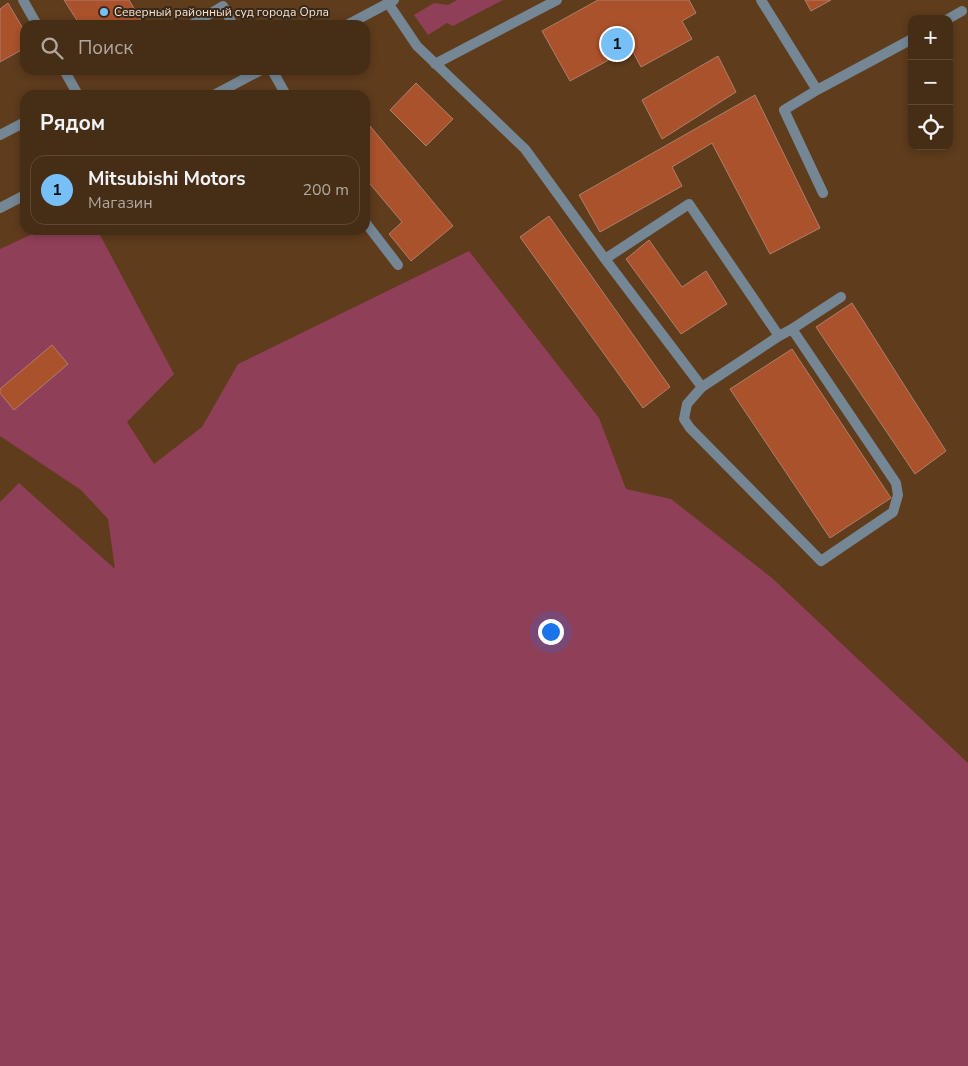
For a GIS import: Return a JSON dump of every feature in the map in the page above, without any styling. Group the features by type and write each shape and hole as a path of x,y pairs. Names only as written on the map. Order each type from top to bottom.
{"street":[{"path":"23,0 35,20"},
{"path":"435,64 557,0"},
{"path":"761,0 817,90"},
{"path":"357,20 391,2 417,46 525,149 604,259 702,387"},
{"path":"199,20 223,6 230,20"},
{"path":"953,16 962,11"},
{"path":"823,193 784,110 908,40"},
{"path":"67,75 75,90"},
{"path":"223,90 252,75"},
{"path":"275,75 283,90"},
{"path":"0,135 20,125"},
{"path":"0,208 20,198"},
{"path":"604,259 689,204 779,336"},
{"path":"370,229 398,265"},
{"path":"792,329 896,484 898,495 893,512 821,561 690,428 684,419 687,404 702,387 841,297"}],"shaded area":[{"path":"457,0 503,0 453,26 447,23 428,35 414,15 434,3 448,5"},
{"path":"30,235 100,235 174,374 127,422 154,464 202,427 238,364 469,251 599,418 626,489 671,499 772,578 968,763 968,1066 0,1066 0,502 19,483 115,569 108,519 81,490 0,436 0,249"}],"building":[{"name":"Северный районный суд города Орла","path":"64,0 129,0 141,20 77,20"},
{"path":"598,0 689,0 696,13 682,21 692,39 641,67 631,48 570,81 542,31"},
{"path":"805,0 831,0 811,11"},
{"path":"8,3 20,23 20,51 0,62 0,9"},
{"path":"718,56 736,92 662,139 642,100"},
{"path":"416,83 453,119 426,146 390,110"},
{"path":"755,95 820,228 770,254 712,143 672,167 682,186 600,232 579,195"},
{"path":"370,126 453,226 411,261 389,234 402,222 370,184"},
{"path":"549,216 670,387 643,408 520,237"},
{"path":"649,240 682,287 706,271 727,304 681,334 626,259"},
{"path":"852,303 946,451 915,474 816,327"},
{"path":"52,345 68,364 14,410 0,393 0,389"},
{"path":"792,349 891,498 830,538 730,389"}],"place":[{"name":"Северный районный суд города Орла","path":"104,12"},
{"name":"Mitsubishi Motors","path":"617,44"}]}
